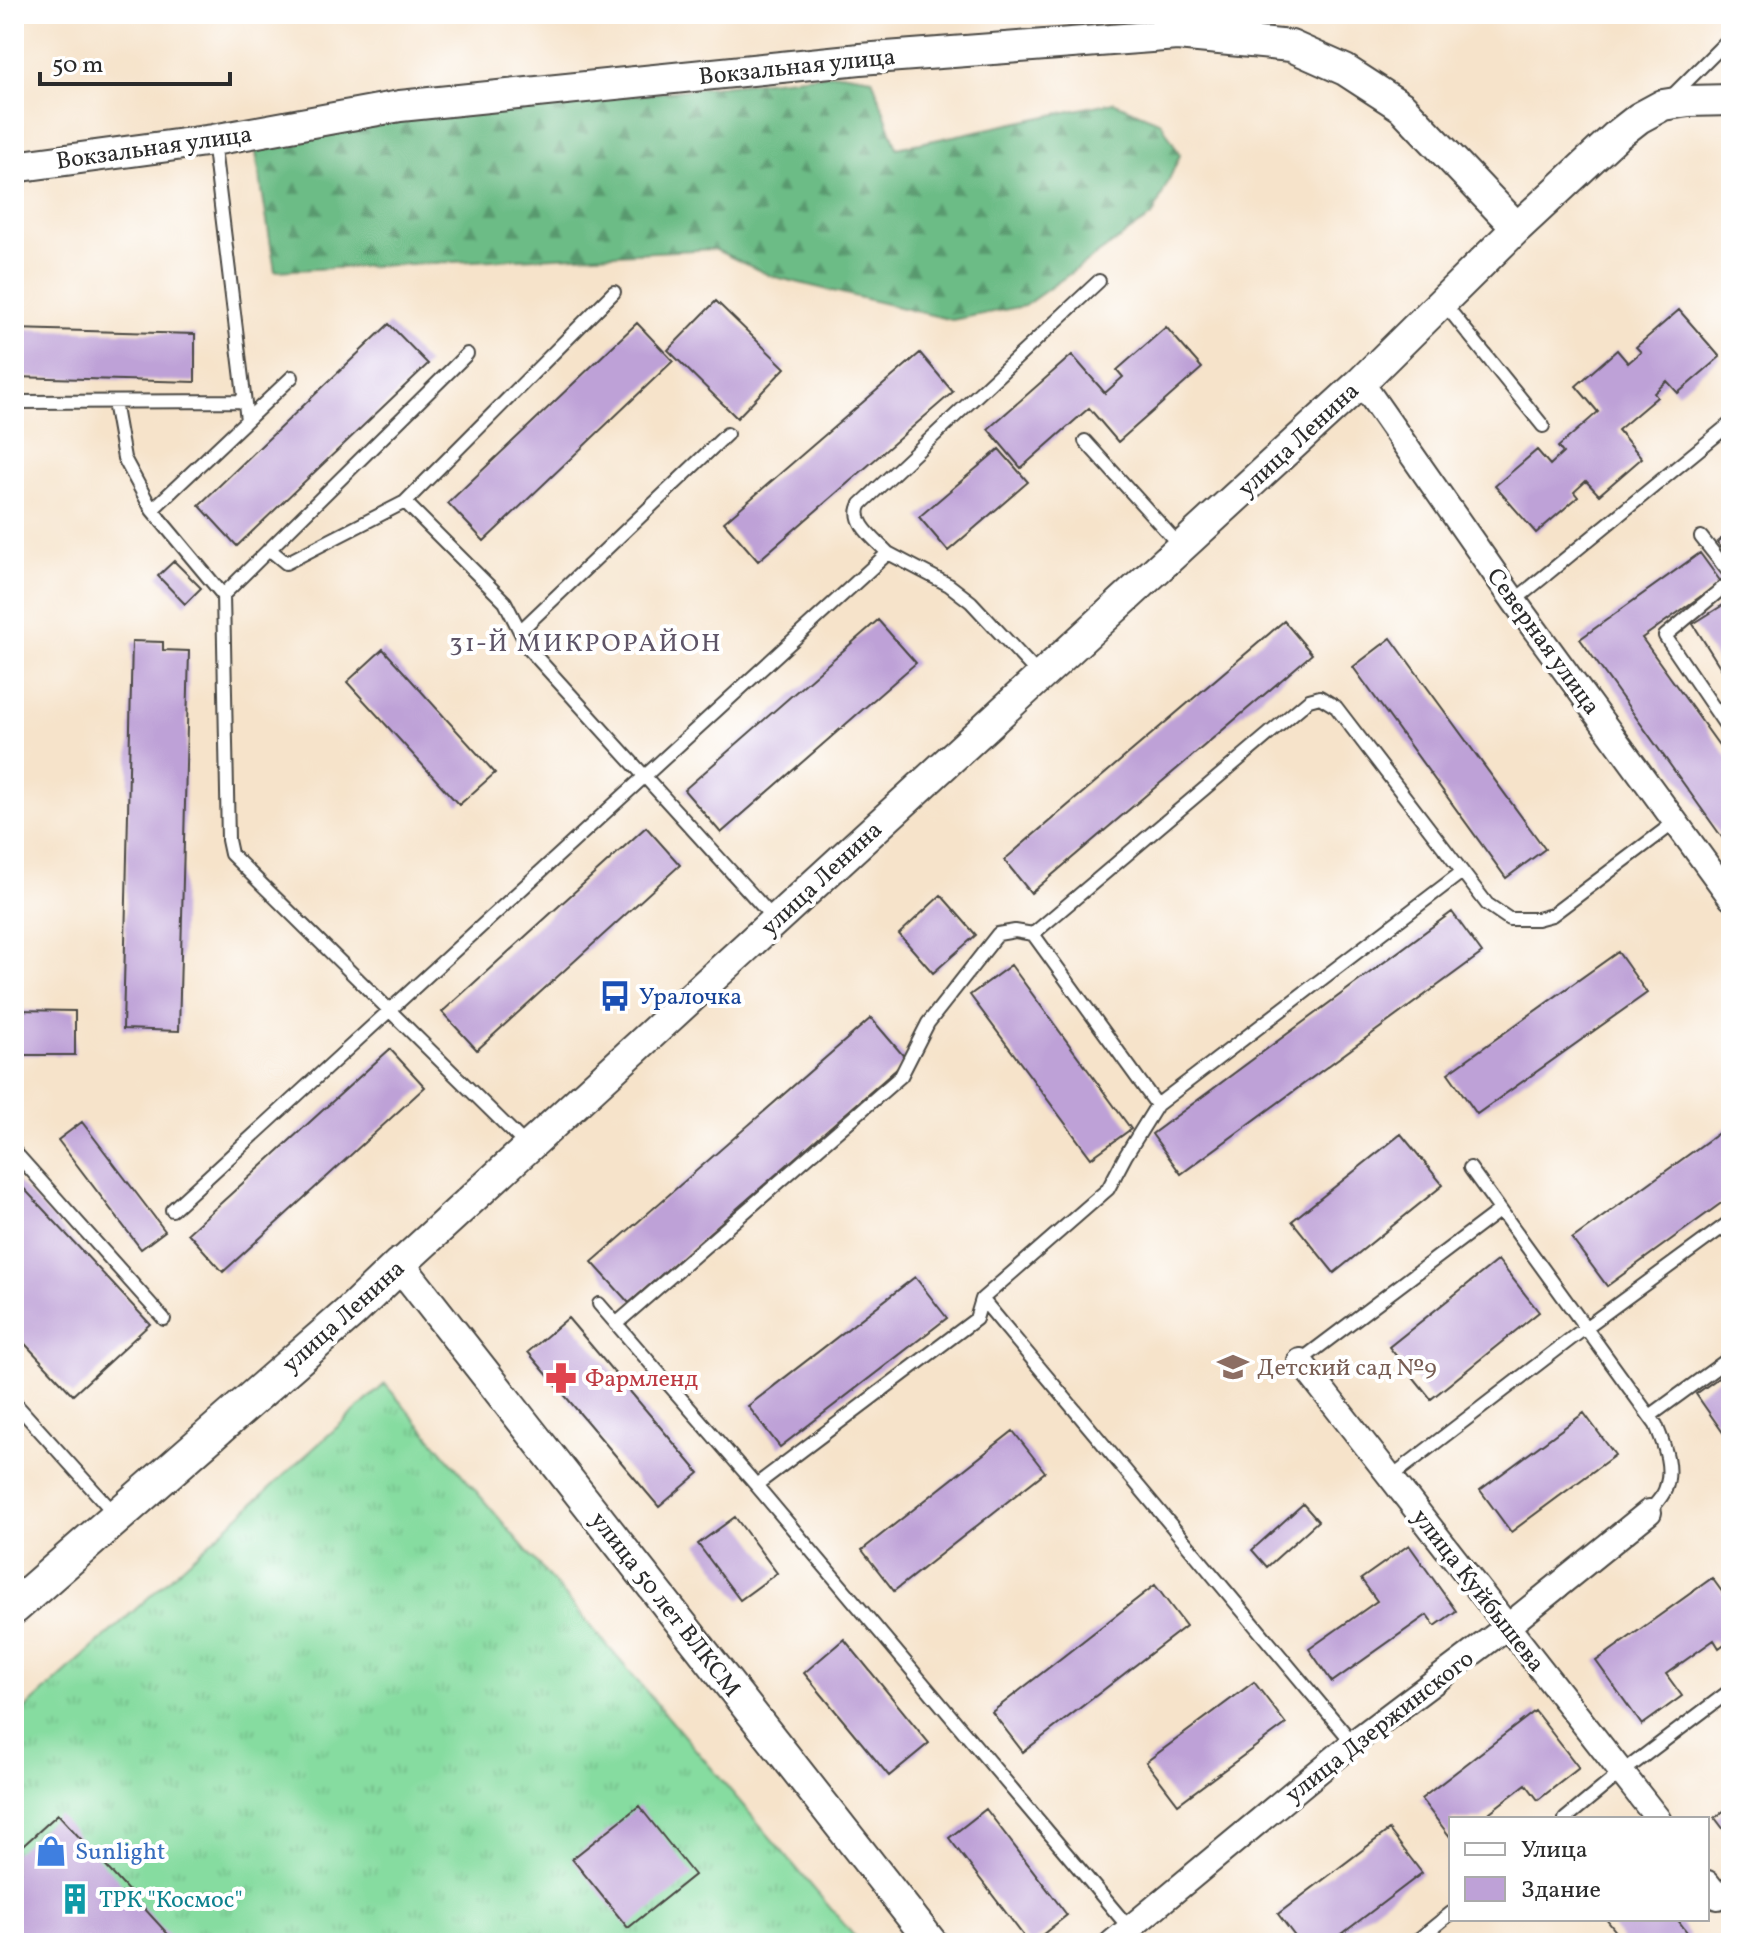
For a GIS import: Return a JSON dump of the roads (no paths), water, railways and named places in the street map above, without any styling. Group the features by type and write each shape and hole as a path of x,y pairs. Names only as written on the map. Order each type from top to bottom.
{"main road":[{"name":"улица Ленина","path":"14,1607 352,1311 400,1265"}],"street":[{"name":"Вокзальная улица","path":"14,167 213,140 400,106 860,59 1177,35 1291,46 1345,70 1402,107 1517,228"},
{"path":"1663,105 1731,100"},
{"name":"улица Ленина","path":"400,1265 1361,382 1517,228 1616,136 1663,105"},
{"name":"Северная улица","path":"1361,382 1514,601 1731,898"},
{"name":"улица 50 лет ВЛКСМ","path":"400,1265 932,1943"},
{"name":"улица Куйбышева","path":"1300,1361 1656,1817"},
{"name":"улица Дзержинского","path":"1121,1936 1353,1743 1508,1626 1649,1512"},
{"path":"1709,1886 1718,1897 1731,1889"}],"lane":[{"path":"1663,105 1731,37"},
{"path":"213,140 247,420"},
{"path":"1040,677 971,602 949,585 888,553 858,520 856,511 1099,281"},
{"path":"269,549 286,563 405,502 614,292"},
{"path":"1442,301 1543,426"},
{"path":"223,595 467,354"},
{"path":"152,510 292,377"},
{"path":"14,402 244,401"},
{"path":"114,402 124,458 152,510 223,595 228,840 231,854 528,1147"},
{"path":"1514,601 1731,423"},
{"path":"520,631 727,434"},
{"path":"1085,441 1181,547"},
{"path":"405,502 505,602 529,649 775,920"},
{"path":"1701,537 1731,578 1665,636 1731,733"},
{"path":"172,1210 888,553"},
{"path":"1033,934 1309,700 1320,697 1336,707 1487,904 1509,919 1537,919 1552,915 1675,822"},
{"path":"756,1485 976,1319 982,1299 1108,1189 1157,1105 1462,872"},
{"path":"616,1324 901,1076 928,1023 998,934 1015,931 1033,934 1157,1105"},
{"path":"14,1151 164,1319"},
{"path":"1470,1168 1656,1425 1667,1452 1668,1477 1665,1493 1649,1512"},
{"path":"1300,1361 1500,1210"},
{"path":"1391,1477 1731,1221"},
{"path":"982,1299 1353,1743"},
{"path":"599,1304 756,1485 1121,1936"},
{"path":"1650,1416 1731,1357"},
{"path":"14,1402 117,1517"},
{"path":"1567,1817 1731,1690"},
{"path":"1414,1943 1449,1915"}],"place":[{"name":"Уралочка","path":"615,996"},
{"name":"Детский сад №9","path":"1233,1367"},
{"name":"Фармленд","path":"561,1378"},
{"name":"Sunlight","path":"51,1851"},
{"name":"ТРК \"Космос\"","path":"75,1899"}],"district":[{"name":"31-Й МИКРОРАЙОН","path":"586,642"}]}
